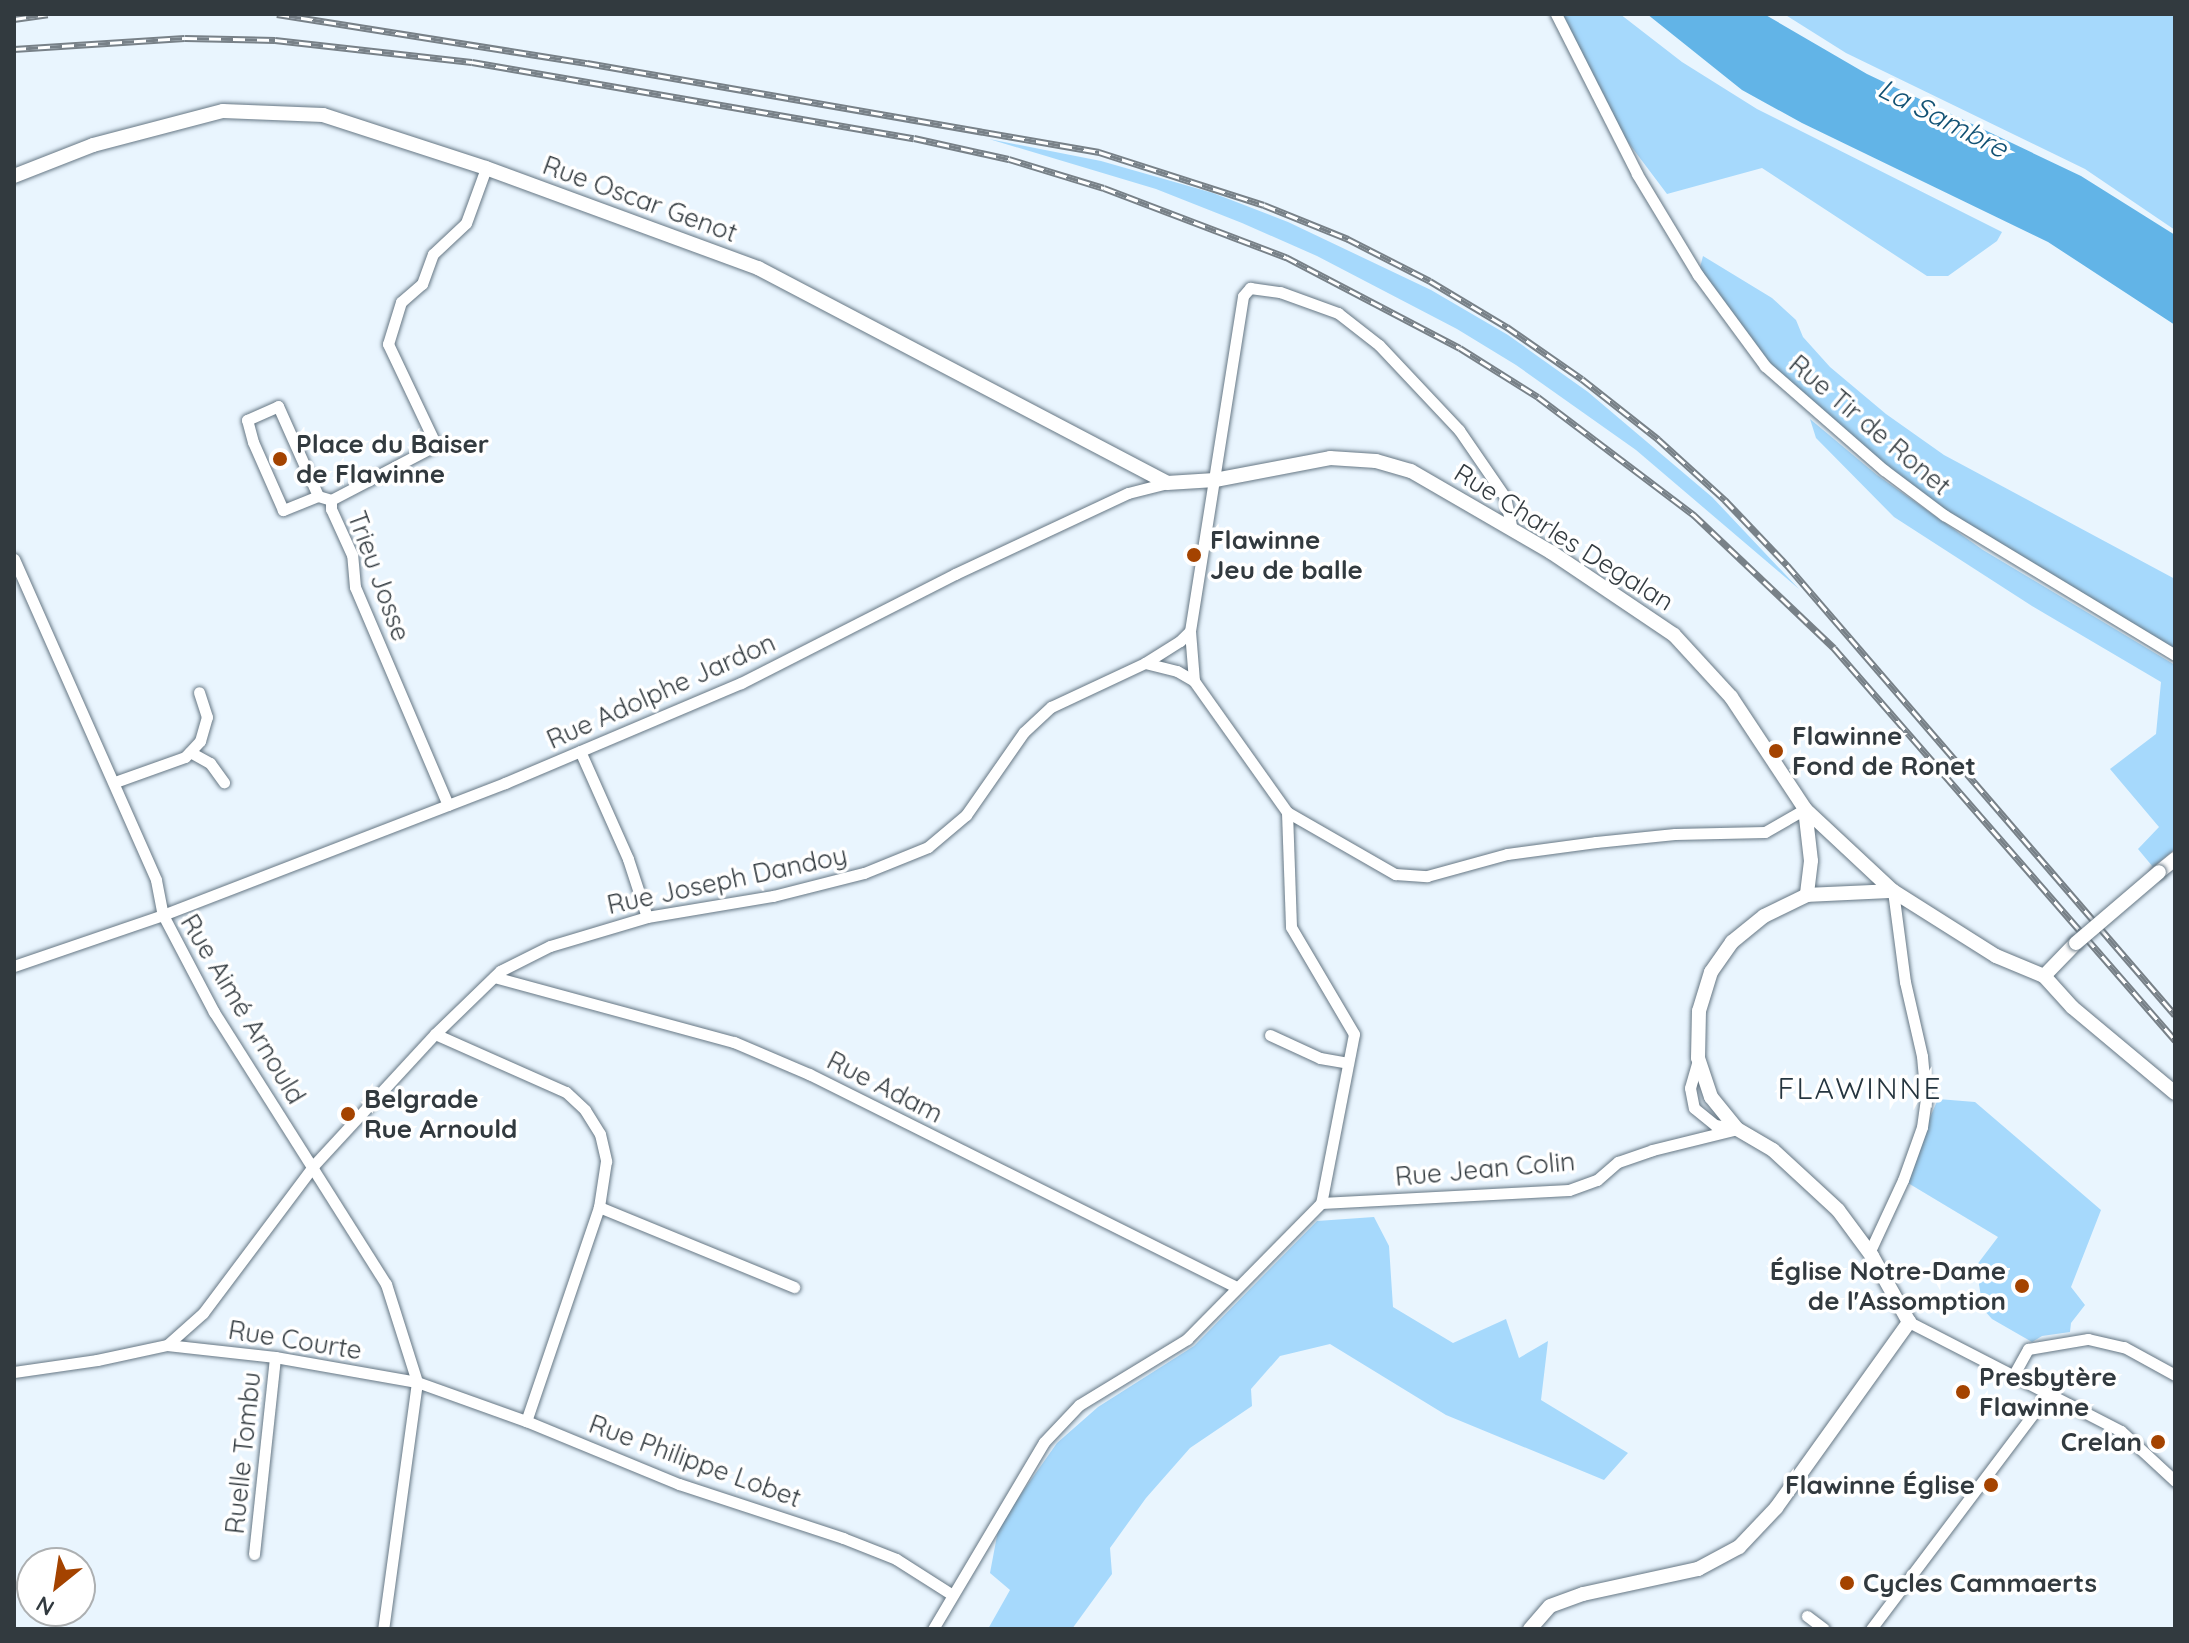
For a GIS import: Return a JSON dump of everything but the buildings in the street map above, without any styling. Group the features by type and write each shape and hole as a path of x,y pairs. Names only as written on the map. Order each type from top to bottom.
{"street":[{"name":"Rue Tir de Ronet","path":"1556,14 1637,174 1698,275 1765,366 1873,461 1944,515 2175,655"},
{"name":"Rue Oscar Genot","path":"14,176 93,145 223,111 323,115 486,168 758,268 1167,483"},
{"name":"Trieu Josse","path":"448,805 355,587 352,555 324,498 436,445 388,344 401,302 422,284 433,254 466,223 486,168"},
{"path":"1194,681 1190,631 1243,296 1250,288 1280,292 1338,313 1379,345 1459,430 1505,497 1512,529"},
{"path":"278,406 324,498 283,510 253,442 247,420 278,406"},
{"name":"Rue Charles Degalan","path":"1215,480 1330,458 1376,461 1411,471 1512,529 1611,590 1674,635 1731,697 1805,809 1893,891 1996,956 2044,976"},
{"path":"1167,483 1215,480"},
{"name":"Rue Adolphe Jardon","path":"14,966 163,915 580,751 741,683 955,574 1128,493 1167,483"},
{"name":"Rue Aimé Arnould","path":"14,559 115,782 156,880 163,915 214,1012 314,1165 386,1284 417,1382"},
{"name":"Rue Joseph Dandoy","path":"167,1345 203,1313 314,1165 435,1034 494,977 550,946 647,917 788,892 864,873 928,847 966,815 1024,732 1051,707 1145,663 1190,631"},
{"path":"1145,663 1177,671 1194,681 1287,812 1395,874 1427,876 1507,854 1596,842 1675,834 1765,832 1805,809"},
{"path":"115,782 185,757 190,752 200,741 207,717 199,692"},
{"path":"580,751 628,859 647,917"},
{"path":"190,752 210,763 224,782"},
{"name":"Rue Charles Degalan","path":"1805,809 1811,861 1807,895"},
{"path":"933,1629 1044,1442 1079,1405 1187,1339 1321,1203 1354,1034 1291,927 1287,812"},
{"path":"2175,859 2076,943 2044,976 2072,1007 2175,1093"},
{"path":"1870,1251 1903,1180 1922,1127 1926,1100 1922,1056 1905,982 1893,891 1807,895 1764,916 1732,942 1711,972 1699,1011 1698,1058 1711,1097 1737,1129 1773,1150 1838,1210 1870,1251 1909,1322 2121,1431 2175,1481"},
{"name":"Rue Adam","path":"494,977 734,1042 809,1074 1236,1287"},
{"path":"435,1034 566,1092 585,1110 600,1134 606,1161 599,1207 526,1421"},
{"path":"1270,1035 1320,1058 1347,1063"},
{"name":"Rue Jean Colin","path":"1321,1203 1569,1190 1597,1180 1618,1162 1737,1129"},
{"path":"599,1207 794,1287"},
{"path":"1530,1629 1550,1606 1583,1594 1698,1569 1739,1547 1776,1508 1909,1322"},
{"path":"2013,1376 2028,1349 2088,1339 2124,1347 2175,1375"},
{"path":"14,1372 97,1360 167,1345"},
{"name":"Rue Courte","path":"167,1345 275,1357 417,1382"},
{"name":"Ruelle Tombu","path":"254,1554 275,1357"},
{"path":"383,1629 417,1382"},
{"name":"Rue Philippe Lobet","path":"417,1382 526,1421 679,1484 882,1554 951,1594"},
{"path":"1871,1629 2048,1394"},
{"path":"1807,1616 1824,1629"}],"shaded area":[{"path":"1556,14 1620,14 1682,62 1757,109 2002,232 1997,241 1948,276 1927,276 1762,168 1667,194 1600,105"},
{"path":"1784,14 2175,14 2175,230 2085,169 1846,53"},
{"path":"989,139 1101,161 1213,193 1288,222 1431,290 1508,335 1588,392 1712,497 1799,589 1636,450 1516,365 1457,329 1317,256 1242,223 1156,189"},
{"path":"1703,256 1772,298 1796,320 1803,337 1830,367 1886,414 1944,455 2175,579 2175,655 1944,515 1765,366 1698,275"},
{"path":"1810,419 1877,475 1983,550 2175,665 2175,849 2153,867 2138,849 2159,827 2110,769 2156,734 2161,682 2032,606 1894,517 1816,438"},
{"path":"1938,1099 1975,1102 2101,1210 2071,1287 2085,1305 2071,1323 2070,1332 2042,1336 2032,1342 1992,1319 1983,1309 1976,1266 1998,1237 1903,1180"},
{"path":"1374,1217 1389,1246 1393,1307 1453,1343 1506,1319 1519,1358 1548,1341 1541,1400 1628,1453 1604,1480 1446,1415 1330,1344 1280,1356 1251,1389 1252,1406 1190,1448 1146,1498 1110,1548 1112,1574 1072,1629 988,1629 1010,1590 990,1573 999,1525 1057,1443 1098,1407 1194,1346 1317,1221"}],"water":[{"name":"La Sambre","path":"1647,14 1764,14 1867,74 2081,176 2175,235 2175,325 2048,242 1802,123 1742,90"}],"railway":[{"path":"14,19 48,14"},
{"path":"277,14 587,63 1099,152 1264,205 1348,239 1430,281 1507,327 1582,379 1658,439 1725,500 1787,565 2175,1015"},
{"path":"14,49 185,38 275,40 472,62 914,138 1009,159 1104,188 1286,257 1460,348 1538,397 1694,515 1834,648 2175,1040"}],"place":[{"name":"Place du Baiser de Flawinne","path":"280,459"},
{"name":"Flawinne Jeu de balle","path":"1194,555"},
{"name":"Flawinne Fond de Ronet","path":"1776,751"},
{"name":"Belgrade Rue Arnould","path":"348,1114"},
{"name":"Église Notre-Dame de l'Assomption","path":"2022,1286"},
{"name":"Presbytère Flawinne","path":"1963,1392"},
{"name":"Crelan","path":"2158,1442"},
{"name":"Flawinne Église","path":"1991,1485"},
{"name":"Cycles Cammaerts","path":"1847,1583"}],"district":[{"name":"FLAWINNE","path":"1860,1088"}]}
